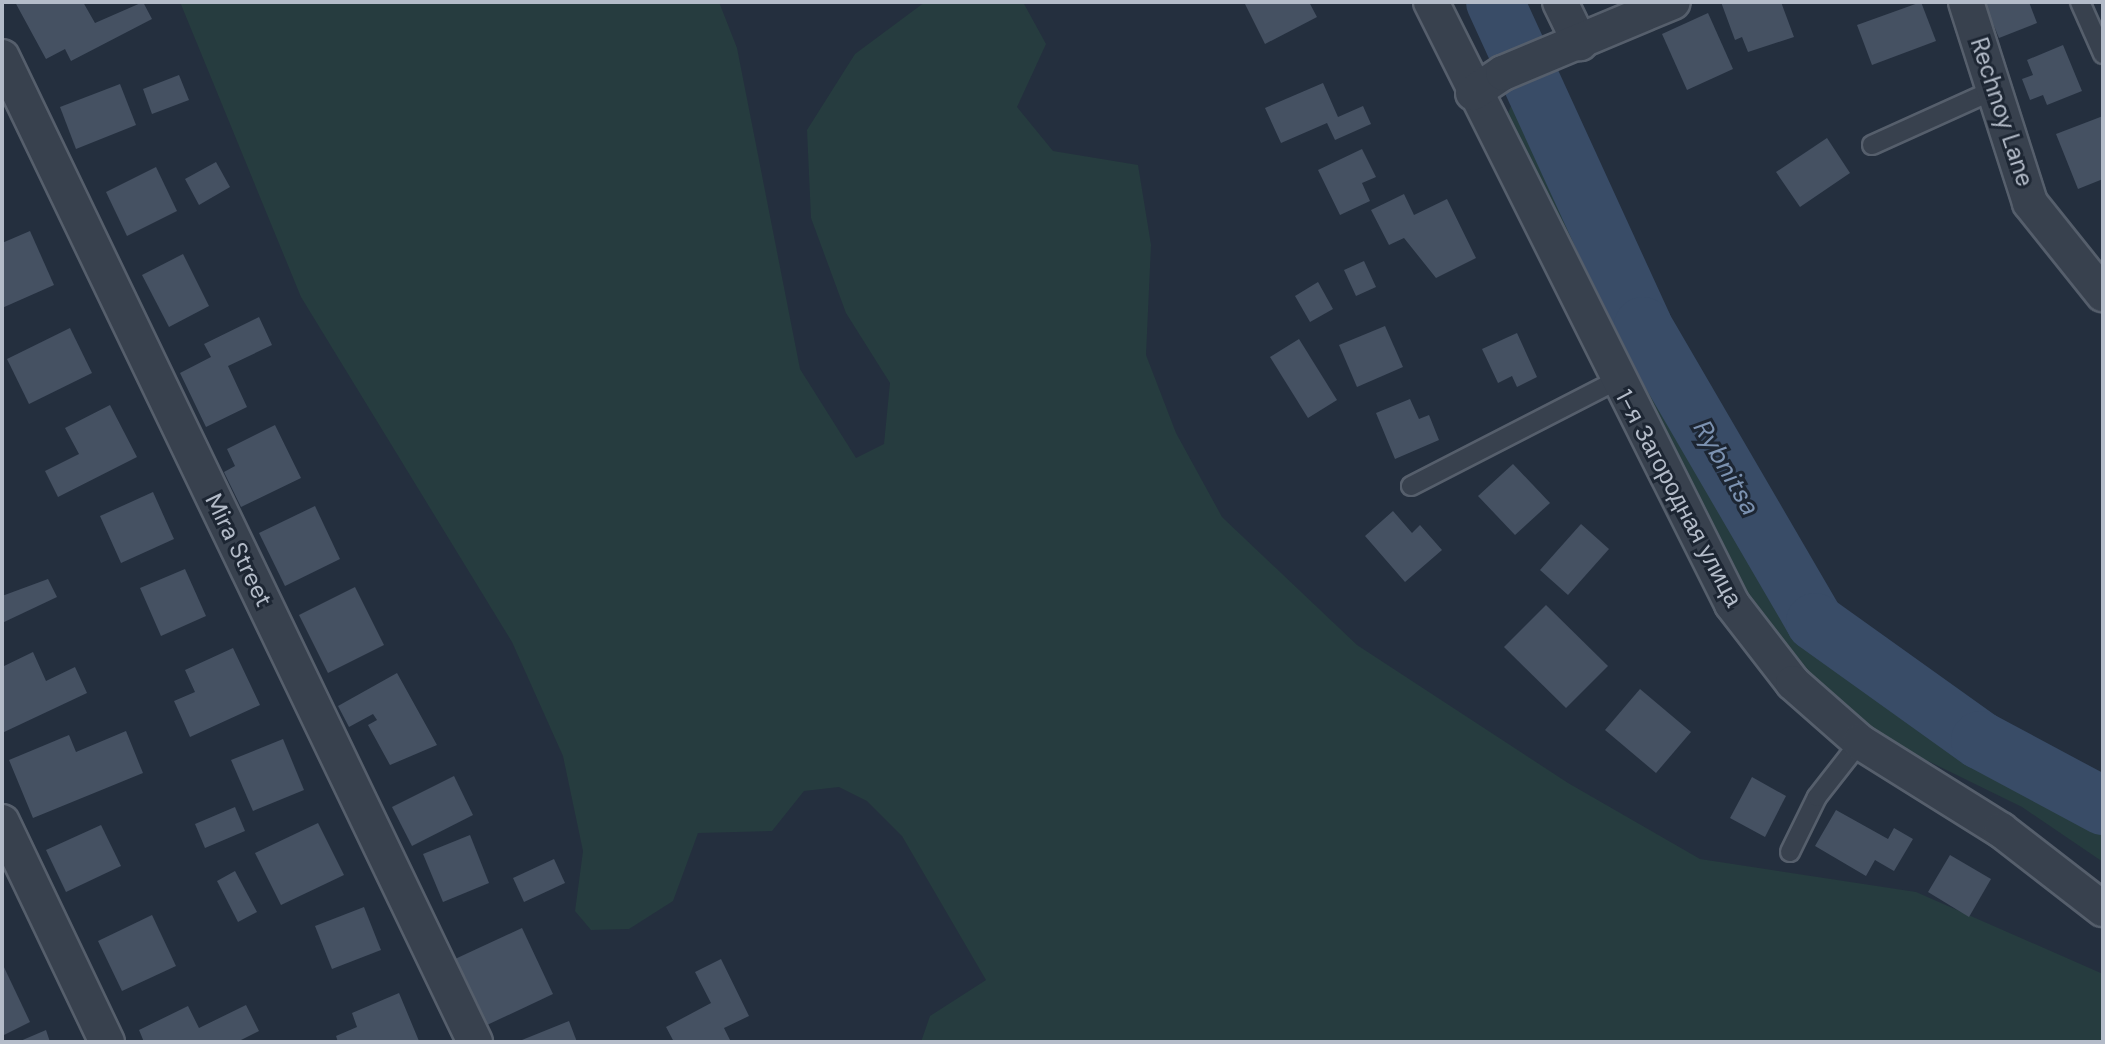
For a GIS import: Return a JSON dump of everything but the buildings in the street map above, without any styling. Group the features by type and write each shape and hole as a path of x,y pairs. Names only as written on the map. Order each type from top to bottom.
{"street":[{"name":"1-я Загородная улица","path":"1431,2 1473,93 1732,604 1793,683 1860,742 2001,830 2103,909"},
{"path":"1560,2 1567,49"},
{"path":"1473,93 1503,73 1567,49 1673,2"},
{"name":"Rechnoy Lane","path":"1966,2 2030,203 2103,294"},
{"name":"Mira Street","path":"2,57 475,1042"},
{"path":"2,822 107,1042"}],"lane":[{"path":"2080,2 2103,54"},
{"path":"1872,145 1996,89"},
{"path":"1411,486 1617,380"},
{"path":"1790,852 1817,797 1860,742"}],"green space":[{"path":"180,2 719,2 737,48 800,369 856,458 884,444 890,383 846,313 811,218 807,130 855,54 925,2 1023,2 1046,44 1017,107 1053,151 1138,165 1151,245 1146,355 1176,433 1222,517 1357,645 1568,783 1700,859 1916,892 2103,974 2103,1042 921,1042 930,1016 986,980 902,836 867,801 839,787 804,791 772,831 698,833 673,901 629,929 591,930 575,911 583,851 563,756 512,642 301,297"},
{"path":"1512,103 1530,110 1620,329 1801,625 1875,691 2103,833 2103,862 2022,807 1875,735 1798,669 1742,595 1504,124"}],"waterway":[{"name":"Rybnitsa","path":"1495,2 1643,326 1815,622 1980,740 2103,806"}]}
